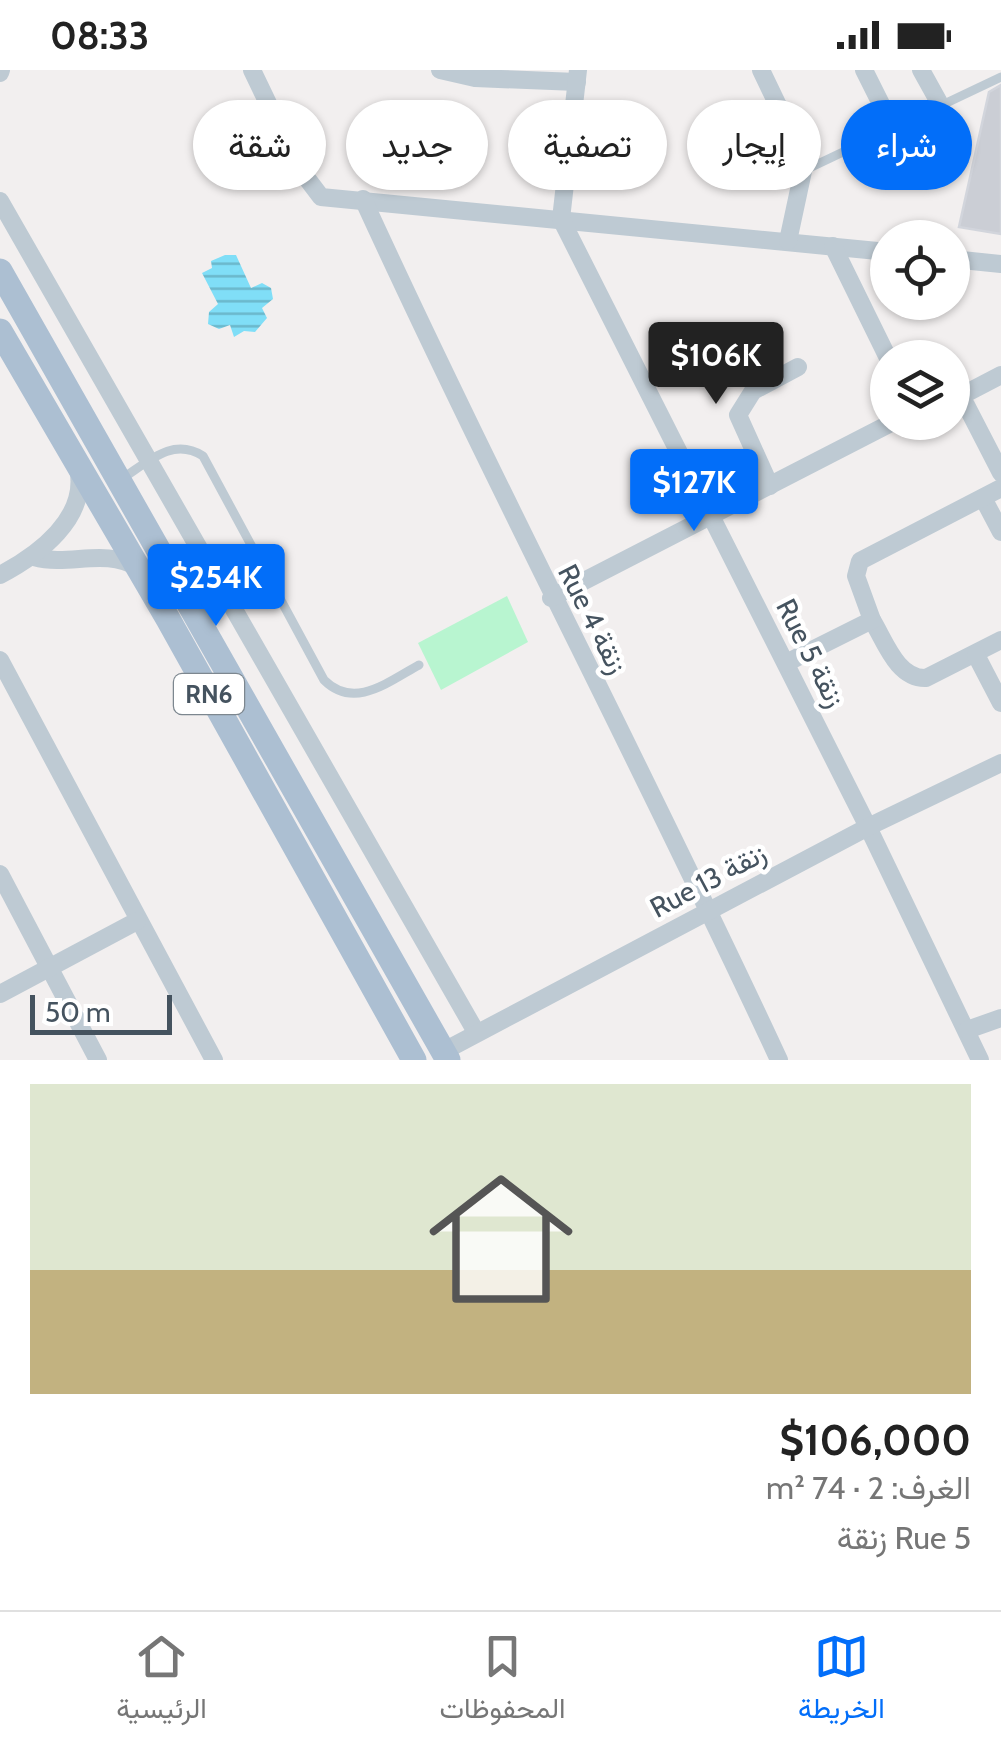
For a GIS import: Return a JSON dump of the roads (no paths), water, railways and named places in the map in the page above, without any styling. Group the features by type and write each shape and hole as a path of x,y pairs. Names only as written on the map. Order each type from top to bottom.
{"main road":[{"name":"RN6","path":"0,271 446,1056"},
{"name":"RN6","path":"0,331 414,1060"}],"street":[{"path":"252,70 298,168 321,197 870,250"},
{"path":"440,70 475,78 577,76 561,219"},
{"path":"761,70 775,100"},
{"path":"864,70 880,100"},
{"path":"921,70 937,100"},
{"path":"788,241 799,190"},
{"name":"Rue 4 زنقة","path":"362,199 551,598 710,910 779,1060"},
{"path":"0,201 476,1032"},
{"name":"Rue 5 زنقة","path":"561,219 786,663 980,1060"},
{"path":"833,246 879,340"},
{"path":"970,261 1001,264"},
{"path":"770,486 742,428 741,404 753,392 798,367"},
{"path":"970,390 1001,376"},
{"path":"970,413 1001,473"},
{"path":"551,598 870,434"},
{"path":"0,574 34,557 76,508 80,476 72,454"},
{"path":"1001,488 856,565 856,576 872,620 910,676 926,678 1001,640"},
{"path":"983,498 1001,532"},
{"path":"34,557 56,561 103,556 138,568"},
{"path":"786,663 872,620"},
{"path":"976,655 1001,703"},
{"path":"0,660 214,1060"},
{"name":"Rue 13 زنقة","path":"446,1056 476,1032 1001,763"},
{"path":"0,874 98,1060"},
{"path":"0,994 137,921"},
{"path":"967,1030 1001,1018"}],"lane":[{"path":"953,100 1001,77"},
{"path":"121,480 179,447 204,456 324,680 336,692 359,695 419,665"}],"water":[{"path":"236,255 251,288 262,283 271,288 273,299 262,308 267,318 255,332 244,331 234,337 230,325 219,329 208,324 209,312 218,304 202,273 212,268 211,261"}]}
